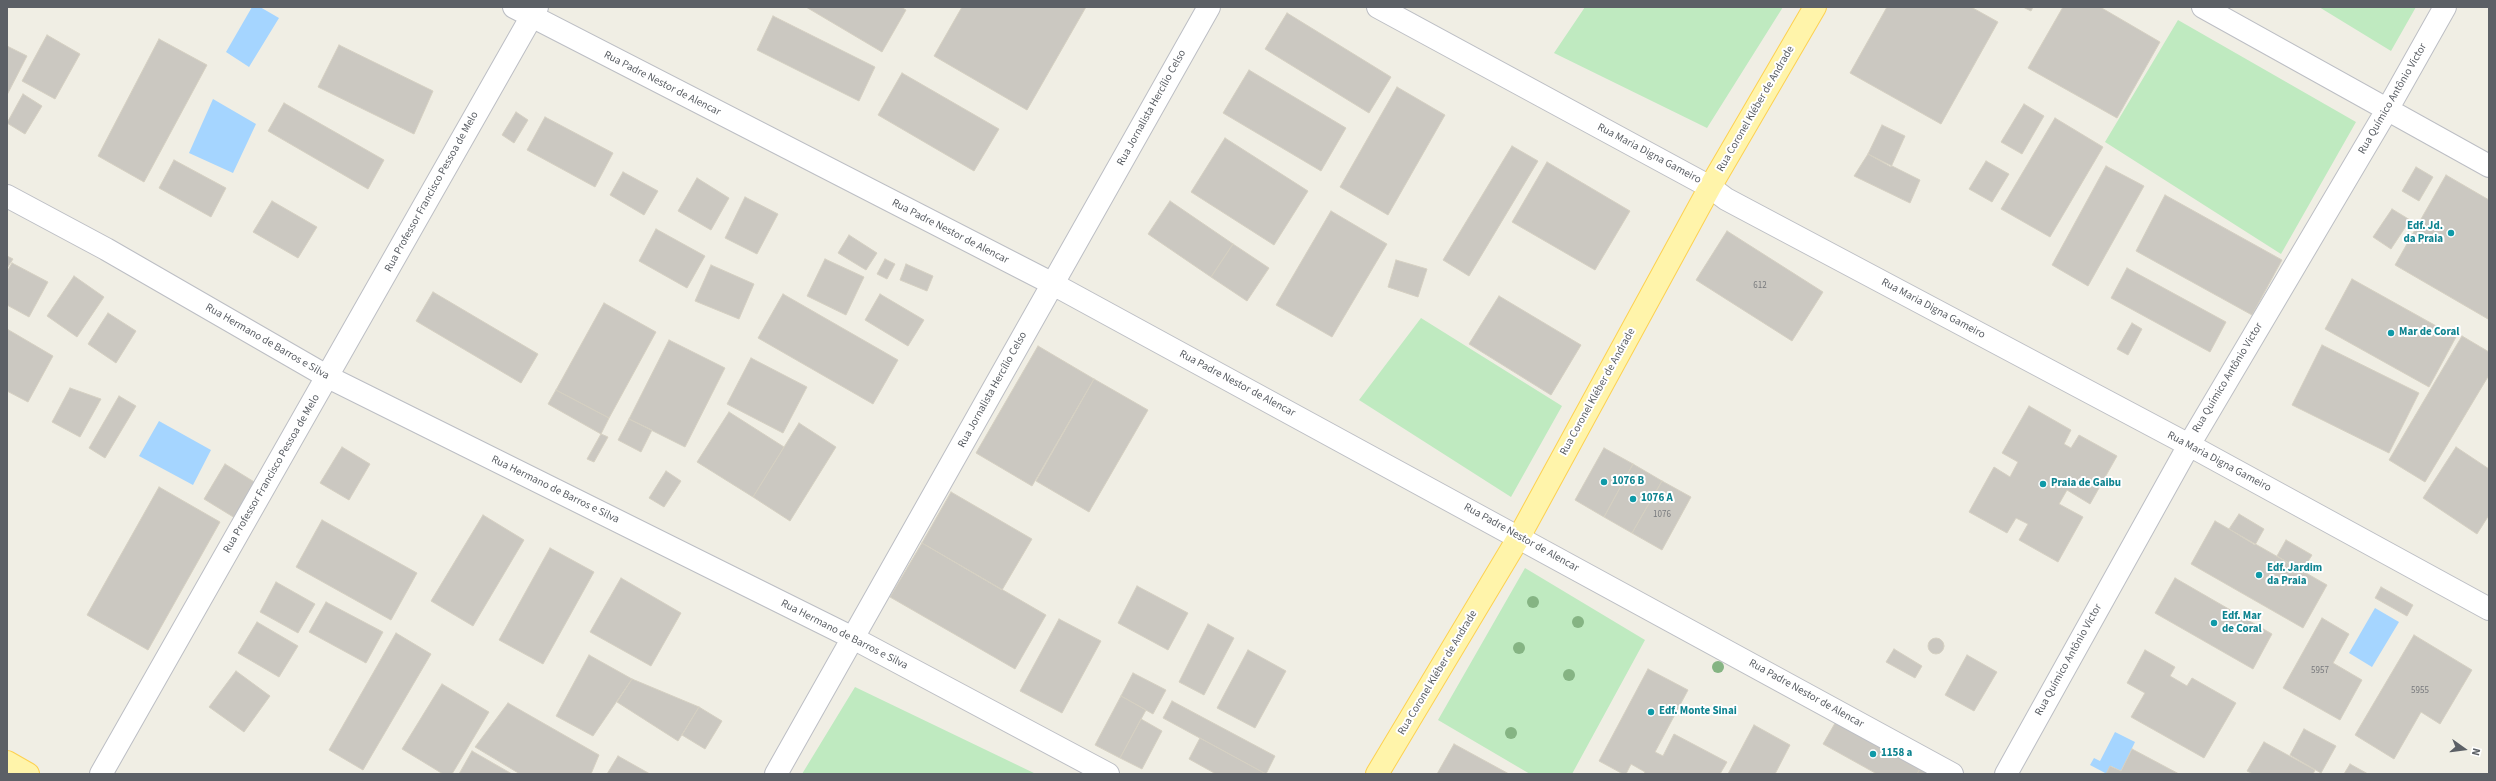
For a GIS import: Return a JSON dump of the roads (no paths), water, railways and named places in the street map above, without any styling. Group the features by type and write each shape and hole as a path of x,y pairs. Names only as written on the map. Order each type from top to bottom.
{"main road":[{"name":"Rua Coronel Kléber de Andrade","path":"1377,774 1519,537 1710,187 1815,7"},
{"path":"7,762 28,774"}],"street":[{"name":"Rua Jornalista Hercílio Celso","path":"776,774 1209,7"},
{"name":"Rua Maria Digna Gameiro","path":"1378,7 1710,187 1726,199 2188,445 2489,609"},
{"path":"2203,7 2489,166"},
{"name":"Rua Químico Antônio Victor","path":"2006,774 2188,445 2387,110 2445,7"},
{"name":"Rua Padre Nestor de Alencar","path":"527,10 1052,284 1952,774"},
{"name":"Rua Professor Francisco Pessoa de Melo","path":"101,774 328,377 527,10"},
{"name":"Rua Hermano de Barros e Silva","path":"7,196 106,249 328,377 853,638 1108,774"}],"water":[{"path":"252,7 260,7 279,18 249,67 226,52"},
{"path":"213,99 256,124 233,173 189,153"},
{"path":"159,421 211,450 193,485 139,456"},
{"path":"2375,608 2399,622 2372,667 2349,653"},
{"path":"2115,732 2135,742 2121,771 2111,766 2107,774 2090,765 2094,758 2100,761"}],"place":[{"name":"Edf. Jd. da Praia","path":"2451,233"},
{"name":"Mar de Coral","path":"2391,333"},
{"name":"1076 B","path":"1604,482"},
{"name":"Praia de Gaibu","path":"2043,484"},
{"name":"1076 A","path":"1633,499"},
{"name":"Edf. Jardim da Praia","path":"2259,575"},
{"name":"Edf. Mar de Coral","path":"2214,623"},
{"name":"Edf. Monte Sinai","path":"1651,712"},
{"name":"1158 a","path":"1873,754"}]}
